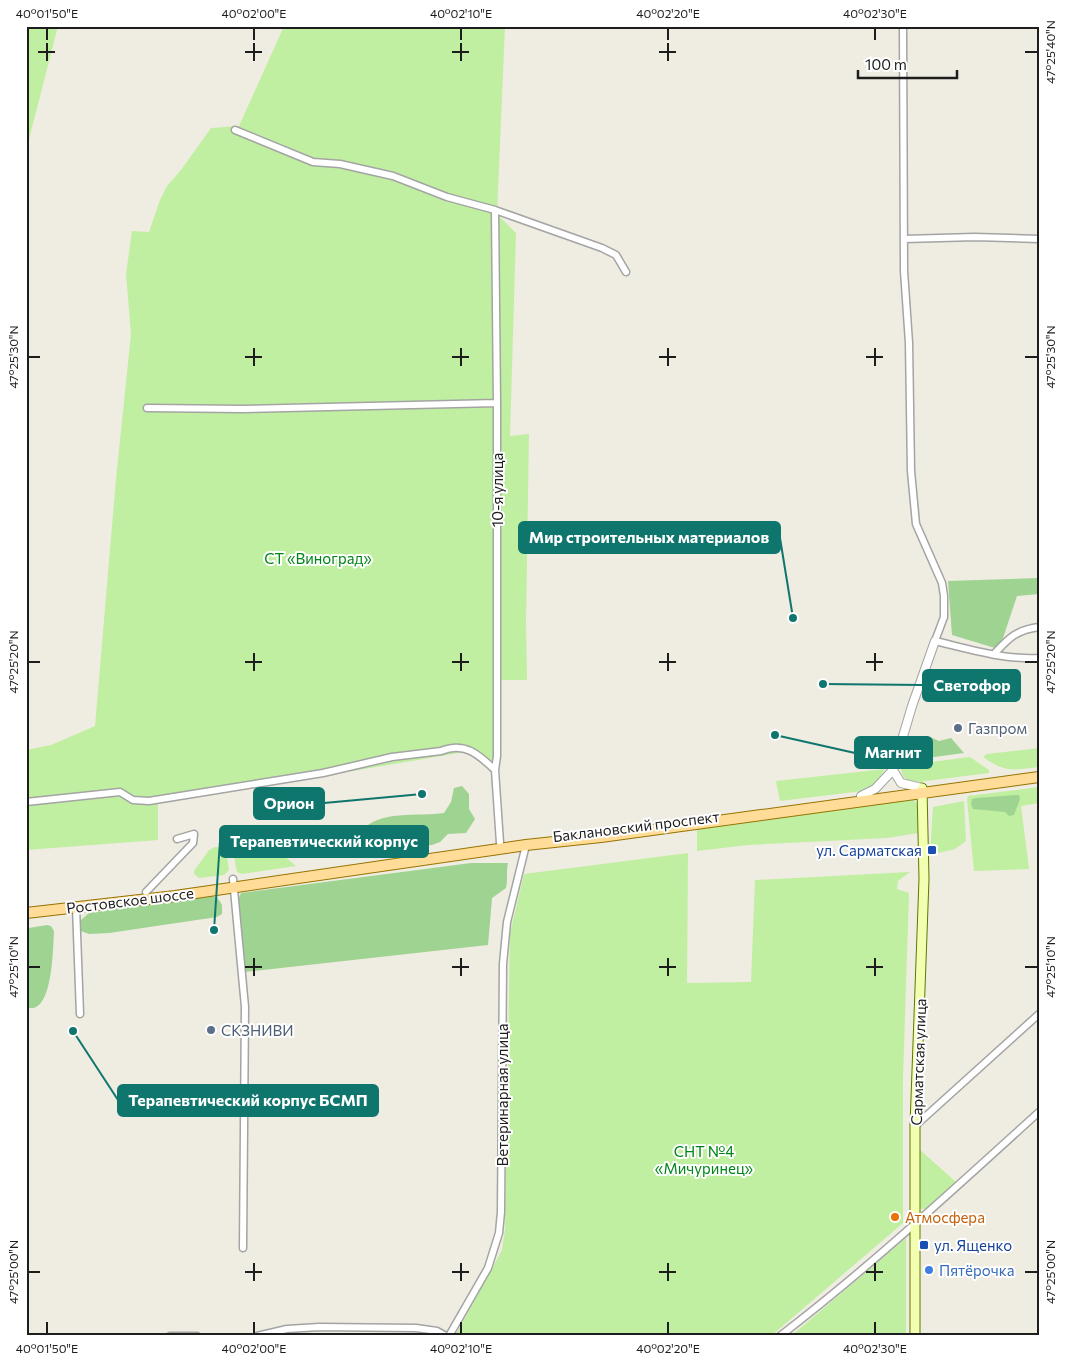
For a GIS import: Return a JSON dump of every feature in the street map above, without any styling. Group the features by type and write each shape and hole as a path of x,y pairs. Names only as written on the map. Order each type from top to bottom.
{"main road":[{"name":"Баклановский проспект","path":"923,790 1039,772"},
{"name":"Баклановский проспект","path":"233,883 500,843 601,837 898,793 1039,777"},
{"name":"Сарматская улица","path":"915,1336 915,1126 924,879 923,790"},
{"name":"Баклановский проспект","path":"233,883 861,796 898,793"},
{"name":"Ростовское шоссе","path":"26,907 233,883"},
{"name":"Ростовское шоссе","path":"26,913 175,896 233,883"}],"street":[{"path":"861,796 875,789 893,770 912,706 944,617 942,583 916,524 912,471 910,364 904,271 903,26"},
{"path":"235,130 312,162 340,164 393,176 448,197 495,210 610,251 616,255 626,272"},
{"name":"10-я улица","path":"495,210 497,403 497,756 495,770 500,843"},
{"path":"904,239 975,237 1039,239"},
{"path":"146,408 336,408 497,403"},
{"path":"994,654 1012,635 1039,627"},
{"path":"935,640 994,654 1023,659 1039,658"},
{"path":"26,802 120,792 133,800 149,801 323,773 392,757 442,751 448,748 472,750 495,770"},
{"path":"893,770 901,782 923,790"},
{"path":"893,770 898,793"},
{"path":"146,892 193,843 194,834 177,839"},
{"name":"Ветеринарная улица","path":"447,1336 488,1268 499,1233 501,1212 503,964 507,922 527,842"},
{"path":"233,883 245,1007 243,1248"},
{"path":"76,907 80,1014"},
{"path":"915,1126 1039,1014"},
{"path":"780,1336 833,1295 914,1225 1039,1112"},
{"path":"258,1336 287,1329 319,1327 416,1328 437,1331 447,1336"},
{"path":"170,1336 197,1336"}],"green space":[{"path":"26,26 58,26 26,151"},
{"name":"СТ «Виноград»","path":"284,26 505,26 497,214 516,233 510,436 529,434 527,680 498,680 499,774 488,767 471,751 158,804 158,840 26,850 26,750 51,745 95,726 116,479 131,334 126,274 132,231 149,232 167,186 211,128 239,126"},
{"path":"1039,578 1039,594 1017,596 1001,644 995,648 952,635 948,581"},
{"path":"928,736 939,741 951,738 964,753 897,762 905,739"},
{"path":"1039,748 1039,767 1009,769 998,766 983,757 987,754"},
{"path":"970,757 989,770 989,773 910,783 905,778 901,766"},
{"path":"885,769 875,785 863,791 780,801 776,781"},
{"path":"462,786 469,794 469,809 475,819 466,833 448,834 440,842 432,845 414,847 407,840 392,851 372,850 364,840 361,832 368,825 378,820 399,815 444,813 451,802 454,788"},
{"path":"1039,787 1039,803 1021,806 1029,869 974,871 968,796"},
{"path":"1019,795 1020,799 1014,815 1009,816 1005,812 973,809 971,804 972,799 977,798"},
{"path":"912,798 918,805 918,833 887,838 748,845 697,851 697,827"},
{"path":"964,801 966,841 955,849 930,855 933,807"},
{"path":"265,840 296,866 242,874 237,872 233,852 236,846"},
{"path":"215,847 226,849 229,870 224,875 199,878 194,874 194,871 209,850"},
{"name":"СНТ №4 «Мичуринец»","path":"688,853 687,983 751,982 755,880 910,872 898,881 897,889 909,893 903,1078 903,1223 771,1336 455,1336 502,1250 505,1230 510,933 524,874"},
{"path":"471,863 508,863 506,888 492,898 488,945 244,972 236,904 241,893"},
{"path":"205,895 217,897 222,905 222,914 217,917 109,933 89,934 81,931 81,920 89,913"},
{"path":"51,926 54,931 51,973 48,985 45,996 40,1004 34,1008 26,1008 26,939 29,928"},
{"path":"919,1149 956,1182 928,1209 919,1207"},
{"path":"906,1238 906,1336 791,1336"}],"place":[{"name":"Мир строительных материалов","path":"793,618"},
{"name":"Светофор","path":"823,684"},
{"name":"Газпром","path":"958,728"},
{"name":"Магнит","path":"775,735"},
{"name":"Орион","path":"422,794"},
{"name":"ул. Сарматская","path":"932,850"},
{"name":"Терапевтический корпус","path":"214,930"},
{"name":"СКЗНИВИ","path":"211,1030"},
{"name":"Терапевтический корпус БСМП","path":"73,1031"},
{"name":"Атмосфера","path":"895,1217"},
{"name":"ул. Ященко","path":"924,1245"},
{"name":"Пятёрочка","path":"929,1270"}]}
